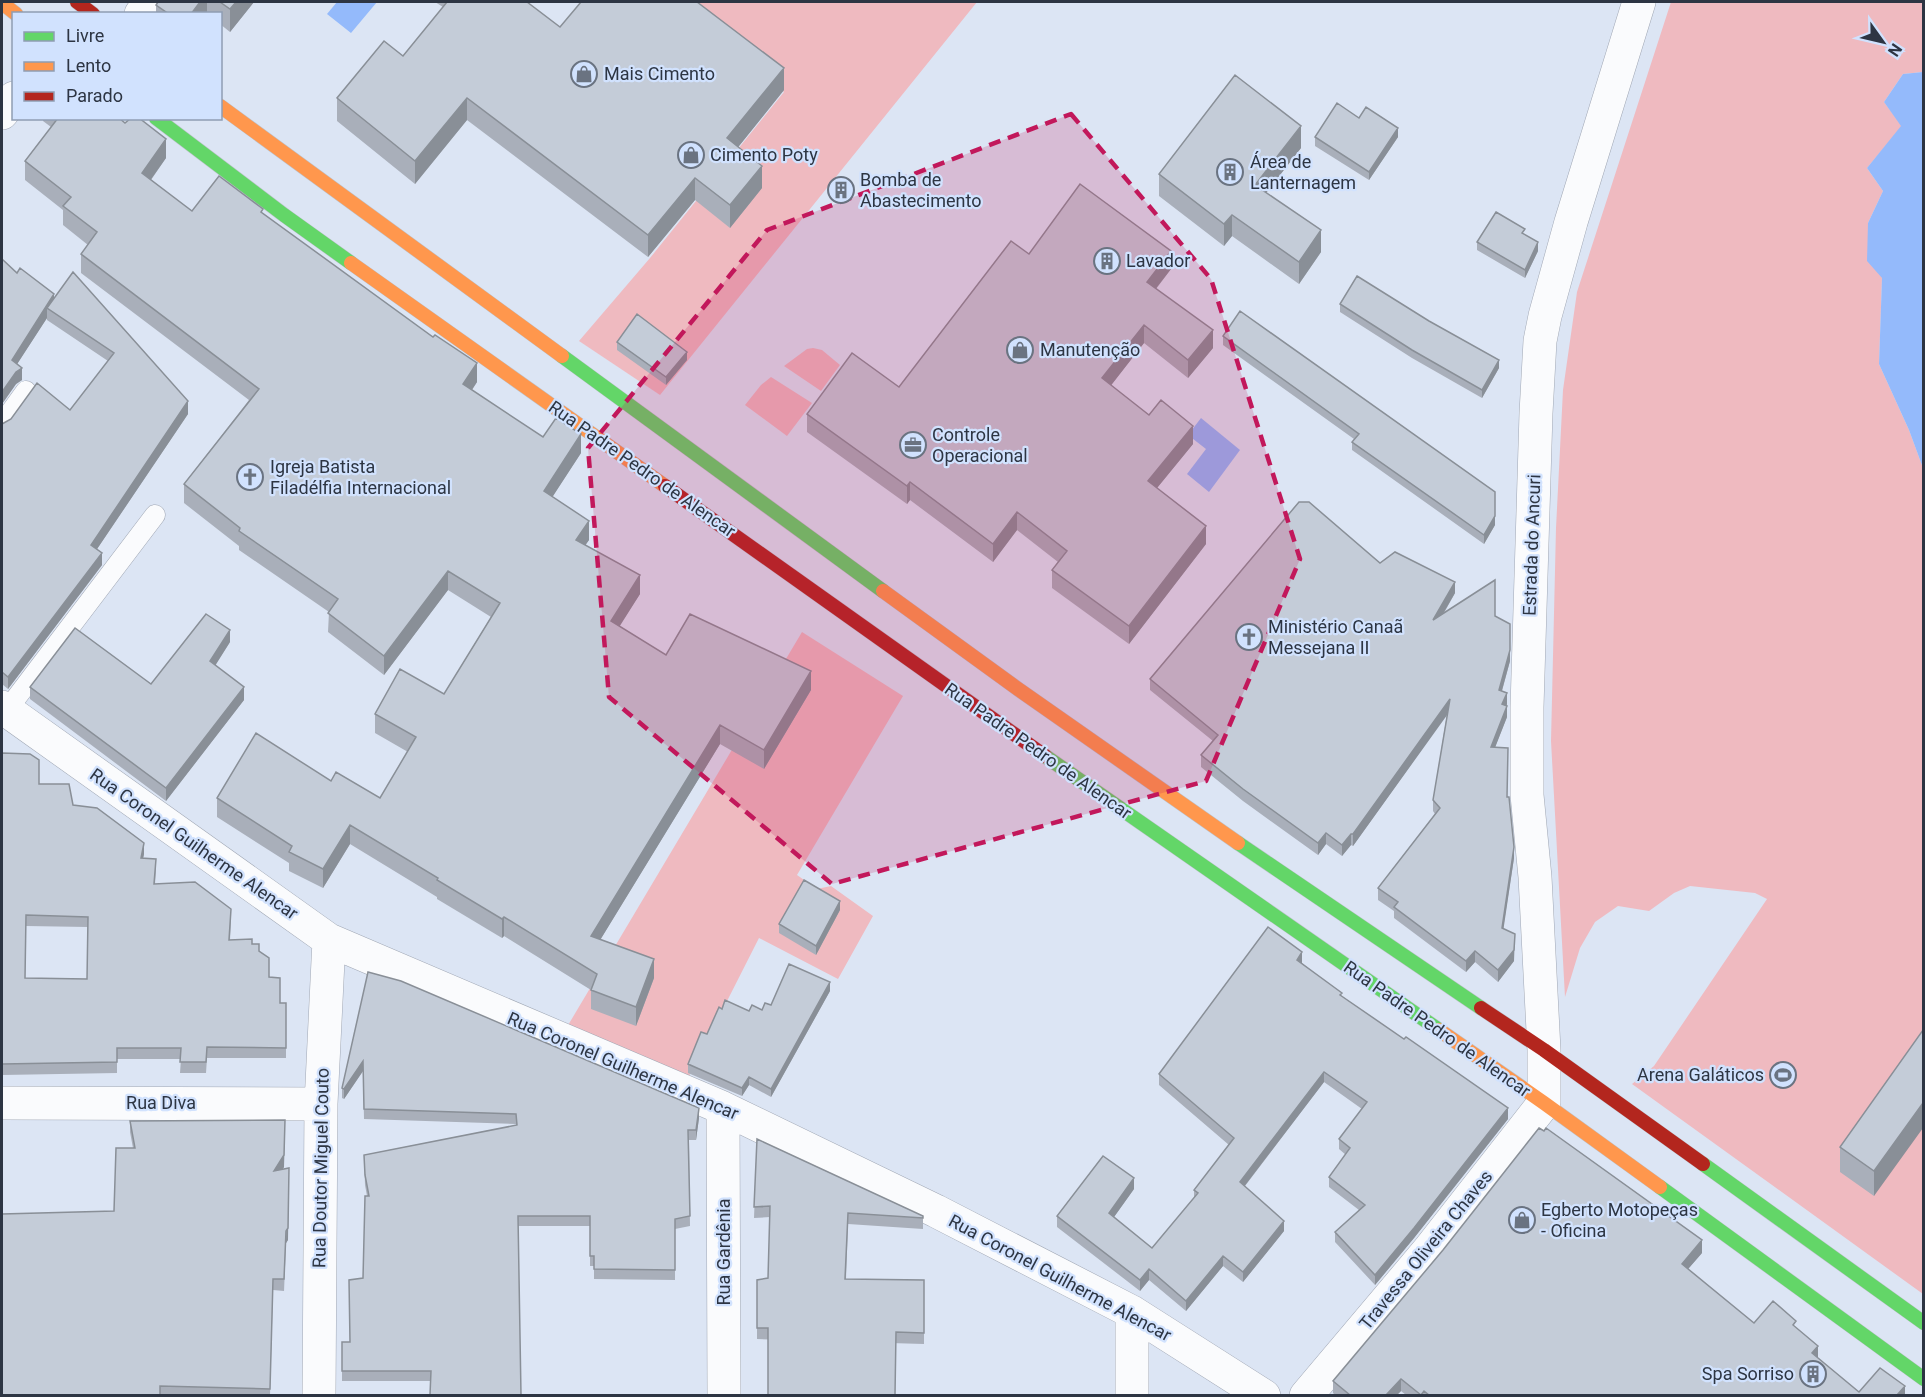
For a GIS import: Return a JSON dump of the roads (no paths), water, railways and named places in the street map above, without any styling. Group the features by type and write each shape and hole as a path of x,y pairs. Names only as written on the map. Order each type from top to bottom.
{"main road":[{"path":"222,107 324,180 704,466 1272,867 1544,1050 1923,1323"},
{"name":"Rua Padre Pedro de Alencar","path":"159,120 284,215 684,493 949,689 1544,1103 1923,1379"}],"street":[{"name":"Estrada do Ancuri","path":"1544,1103 1544,1050 1535,878 1527,784 1527,696 1535,424 1540,341 1571,222 1639,2"},
{"path":"2,113 12,100"},
{"name":"Rua Coronel Guilherme Alencar","path":"4,709 329,940 723,1108 936,1211 1132,1312 1264,1395"},
{"name":"Rua Doutor Miguel Couto","path":"319,1395 321,1104 329,940"},
{"name":"Rua Diva","path":"2,1103 321,1104"},
{"name":"Travessa Oliveira Chaves","path":"1306,1395 1430,1250 1544,1103"},
{"name":"Rua Gardênia","path":"723,1108 724,1395"},
{"path":"1132,1312 1132,1395"}],"lane":[{"path":"2,424 27,391"},
{"path":"4,709 155,515"}],"water":[{"path":"337,2 377,2 351,33 327,14"},
{"path":"1924,72 1923,468 1909,430 1879,364 1882,278 1867,261 1868,223 1883,191 1867,168 1901,126 1884,102 1903,74"},
{"path":"1201,418 1240,450 1209,492 1187,474 1206,449 1188,435"}],"place":[{"name":"Mais Cimento","path":"584,74"},
{"name":"Cimento Poty","path":"691,155"},
{"name":"Área de Lanternagem","path":"1230,172"},
{"name":"Bomba de Abastecimento","path":"841,190"},
{"name":"Lavador","path":"1107,261"},
{"name":"Manutenção","path":"1020,350"},
{"name":"Controle Operacional","path":"913,445"},
{"name":"Igreja Batista Filadélfia Internacional","path":"250,477"},
{"name":"Ministério Canaã Messejana II","path":"1249,637"},
{"name":"Arena Galáticos","path":"1783,1075"},
{"name":"Egberto Motopeças - Oficina","path":"1522,1220"},
{"name":"Spa Sorriso","path":"1813,1374"}]}
